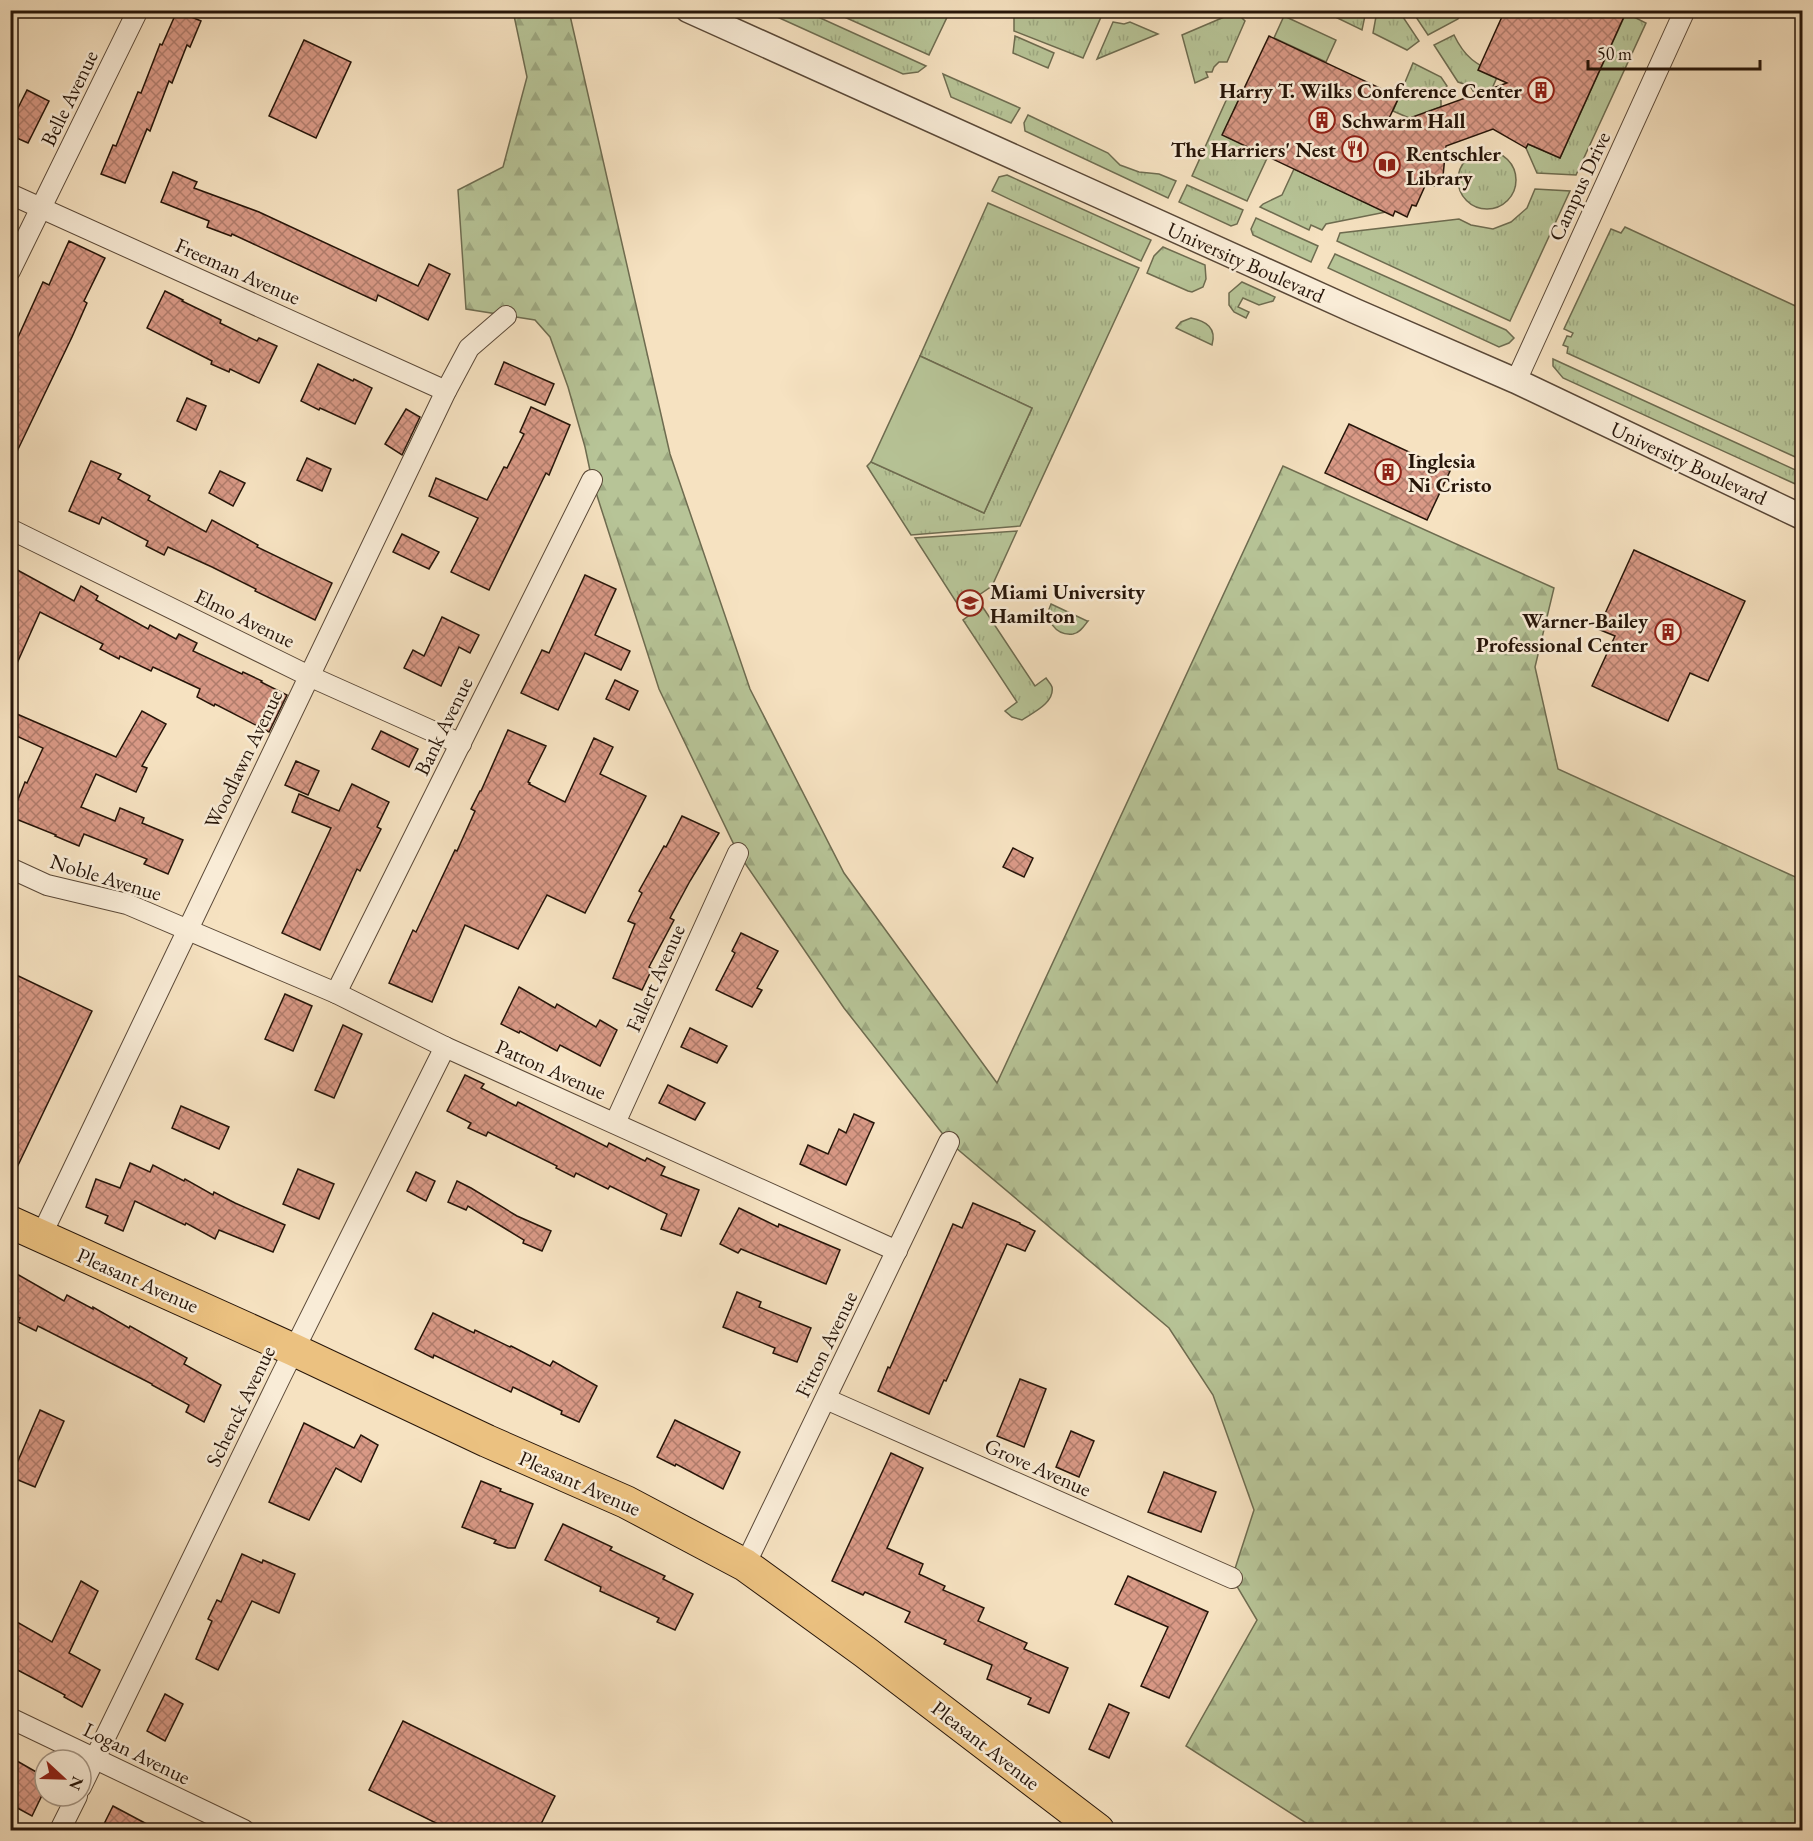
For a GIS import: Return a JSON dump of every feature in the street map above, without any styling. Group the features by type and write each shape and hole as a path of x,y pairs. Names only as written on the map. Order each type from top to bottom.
{"main road":[{"name":"Pleasant Avenue","path":"10,1222 294,1350 487,1441 626,1502 745,1565 865,1652 1098,1830"}],"street":[{"name":"Belle Avenue","path":"10,271 138,10"},
{"name":"University Boulevard","path":"688,10 1355,311 1516,381 1803,517"},
{"name":"Campus Drive","path":"1516,381 1685,10"},
{"name":"Freeman Avenue","path":"10,194 446,391"},
{"name":"Woodlawn Avenue","path":"41,1236 446,391 469,348 506,316"},
{"name":"Bank Avenue","path":"336,993 592,480"},
{"name":"Elmo Avenue","path":"10,529 309,676 461,744"},
{"name":"Fallert Avenue","path":"615,1123 738,853"},
{"name":"Noble Avenue","path":"10,868 47,885 127,904 187,930"},
{"name":"Patton Avenue","path":"187,930 336,993 445,1047 897,1251"},
{"name":"Schenck Avenue","path":"94,1759 445,1047"},
{"name":"Fitton Avenue","path":"745,1565 949,1142"},
{"name":"Grove Avenue","path":"826,1399 1232,1578"},
{"name":"Logan Avenue","path":"10,1718 244,1830"},
{"path":"60,1830 70,1808"}],"green space":[{"path":"950,10 929,55 831,11"},
{"path":"513,11 569,11 670,454 750,689 844,873 997,1083 1283,466 1554,588 1535,667 1558,769 1802,880 1802,1830 1317,1830 1186,1746 1257,1620 1232,1578 1254,1510 1213,1395 1169,1328 949,1142 844,1008 738,853 659,689 592,480 568,387 550,337 535,320 466,309 458,190 503,167 527,77"},
{"path":"764,11 805,11 926,66 918,72 903,74"},
{"path":"1014,11 1096,11 1101,17 1083,58 1014,31"},
{"path":"1323,11 1366,11 1362,30"},
{"path":"1377,11 1399,11 1419,41 1407,50 1373,33"},
{"path":"1412,11 1463,11 1458,19 1428,35"},
{"path":"1236,12 1245,21 1227,62 1219,62 1212,72 1206,72 1208,77 1195,83 1182,35"},
{"path":"1626,13 1646,23 1576,175 1537,173 1526,148 1528,144 1560,158"},
{"path":"1284,16 1336,40 1326,62 1274,38"},
{"path":"1113,22 1124,24 1130,22 1158,34 1097,59"},
{"path":"1454,35 1472,60 1498,75 1486,102 1482,92 1475,94 1470,86 1458,82 1434,45"},
{"path":"1015,36 1054,53 1048,68 1013,53"},
{"path":"1413,63 1441,77 1447,86 1441,93 1441,107 1430,111 1437,130 1393,111"},
{"path":"943,74 1020,108 1011,123 951,97"},
{"path":"1229,94 1239,99 1223,135 1268,156 1247,201 1192,176"},
{"path":"1028,115 1108,153 1120,165 1139,172 1159,174 1176,181 1168,198 1025,131 1024,123"},
{"path":"1487,151 1503,156 1511,164 1516,180 1511,196 1503,204 1487,209 1471,204 1463,196 1458,180 1463,164 1471,156"},
{"path":"1294,169 1386,212 1326,224 1322,230 1311,225 1309,230 1260,207 1282,195"},
{"path":"1007,175 1151,240 1141,261 992,191 999,177"},
{"path":"1187,185 1243,210 1237,224 1231,226 1179,202"},
{"path":"1535,189 1570,191 1510,321 1337,241 1340,233 1459,219 1471,225 1493,229 1511,222 1527,208"},
{"path":"988,203 1139,268 1020,526 911,535 867,466 871,462 984,513 1032,408 920,356"},
{"path":"1256,218 1318,246 1311,262 1253,235 1251,229"},
{"path":"1625,227 1802,309 1802,460 1567,353 1568,347 1563,345 1567,336 1571,337 1573,333 1564,329 1611,229 1621,233"},
{"path":"1163,247 1205,265 1206,279 1203,287 1192,292 1188,291 1147,273 1154,256"},
{"path":"1335,254 1506,330 1514,338 1499,347 1328,268"},
{"path":"1242,282 1275,297 1273,301 1259,305 1243,298 1238,307 1249,312 1246,318 1234,312 1229,305 1229,293"},
{"path":"1191,318 1209,326 1213,334 1212,345 1176,328 1181,322"},
{"path":"920,356 1032,408 984,513 871,462"},
{"path":"1553,359 1802,473 1802,487 1563,378 1553,366"},
{"path":"1017,531 992,586 960,608 915,538"},
{"path":"1051,604 1088,621 1082,629 1073,634 1061,632 1050,621"},
{"path":"982,606 1035,686 1046,678 1052,687 1052,693 1046,703 1022,720 1012,717 1005,711 1017,702 963,620"}],"building":[{"path":"1505,10 1627,10 1560,158 1528,144 1526,148 1493,129 1446,146 1442,186 1425,186 1416,206 1412,205 1407,217 1395,211 1393,216 1222,135 1269,36 1399,97 1385,127 1507,83 1478,70"},
{"path":"177,11 201,21 190,47 187,45 172,83 169,81 150,131 147,129 125,183 101,174 113,145 116,146 138,92 141,93 160,44 162,45"},
{"path":"304,40 351,62 316,138 269,116"},
{"path":"27,90 49,101 28,143 10,135 10,124"},
{"path":"173,172 197,182 194,188 259,212 418,286 429,264 450,274 428,320 378,295 376,301 232,234 231,236 207,227 209,221 161,202"},
{"path":"69,241 105,258 84,301 87,303 72,337 10,466 10,355 43,282 49,285"},
{"path":"165,291 221,320 220,323 257,341 259,338 277,346 259,383 230,369 229,372 211,364 212,361 147,328"},
{"path":"504,362 554,384 545,405 495,384"},
{"path":"318,364 372,388 355,424 301,401"},
{"path":"187,398 206,406 196,430 177,421"},
{"path":"531,407 570,425 549,475 546,473 489,590 451,572 478,518 429,496 436,478 487,500 524,434 520,432"},
{"path":"406,409 420,417 402,455 385,444"},
{"name":"Inglesia Ni Cristo","path":"1349,424 1450,471 1427,520 1325,473"},
{"path":"307,458 331,469 322,491 297,480"},
{"path":"91,461 121,474 118,479 150,496 148,500 206,532 212,520 258,545 257,547 332,583 315,620 168,547 164,555 146,546 148,541 102,517 99,524 69,511"},
{"path":"220,471 245,483 233,506 209,493"},
{"path":"402,534 439,552 429,569 393,552"},
{"name":"Warner-Bailey Professional Center","path":"1634,550 1745,601 1708,681 1690,673 1668,721 1592,686 1615,636 1598,629"},
{"path":"10,566 74,601 81,586 98,596 96,600 148,629 150,625 176,639 179,634 197,643 193,651 242,674 243,672 287,695 269,732 197,697 200,689 153,667 151,671 120,656 119,659 100,649 103,644 40,612 10,679"},
{"path":"585,575 616,589 595,635 630,651 621,670 585,653 558,710 521,693 542,650 549,653"},
{"path":"442,617 479,635 470,653 459,647 441,686 404,668 413,650 424,656"},
{"path":"615,680 638,691 629,710 606,699"},
{"path":"10,711 116,757 142,711 166,724 142,766 147,768 136,792 96,774 81,807 115,821 120,808 144,818 142,823 183,840 168,874 144,864 147,859 84,834 79,846 11,817 25,782 27,783 43,748 10,733"},
{"path":"508,730 546,746 528,782 565,802 594,738 613,747 600,774 646,796 585,913 547,895 518,949 465,925 432,1002 389,983 413,930 416,932 455,850 457,851 475,811 471,809"},
{"path":"381,731 418,749 409,767 372,749"},
{"path":"296,761 319,771 308,795 285,785"},
{"path":"352,784 389,802 377,827 381,829 360,871 357,869 320,950 282,933 331,828 292,812 299,794 339,811"},
{"path":"682,816 719,833 670,918 674,920 649,967 652,969 642,990 613,978 635,924 628,921 642,893 639,891"},
{"path":"1013,848 1033,858 1024,877 1003,867"},
{"path":"741,933 778,951 757,988 762,990 752,1007 716,990 735,953 732,951"},
{"path":"10,972 92,1011 10,1182"},
{"path":"519,987 555,1008 557,1004 596,1027 600,1020 617,1030 600,1066 560,1045 557,1051 520,1031 519,1033 501,1024"},
{"path":"285,994 312,1006 293,1051 265,1039"},
{"path":"343,1025 362,1034 334,1098 315,1090"},
{"path":"690,1028 727,1046 717,1063 681,1047"},
{"path":"465,1075 484,1084 481,1088 516,1106 518,1102 607,1147 609,1143 645,1161 647,1158 665,1167 661,1175 699,1190 681,1236 661,1229 667,1214 610,1186 608,1189 576,1173 574,1177 556,1168 557,1166 488,1132 486,1136 468,1128 471,1123 447,1111"},
{"path":"668,1085 705,1103 695,1120 659,1103"},
{"path":"181,1106 229,1127 219,1149 172,1128"},
{"path":"854,1114 874,1123 846,1185 800,1164 808,1145 828,1154 839,1129 846,1133"},
{"path":"130,1163 150,1172 153,1165 213,1195 214,1192 285,1225 273,1252 219,1230 215,1239 186,1223 185,1225 135,1201 123,1231 105,1223 108,1216 86,1207 96,1179 120,1188"},
{"path":"298,1169 334,1184 319,1219 283,1204"},
{"path":"416,1172 435,1181 426,1201 407,1191"},
{"path":"457,1181 517,1216 551,1231 542,1251 523,1243 524,1240 468,1206 466,1210 448,1202"},
{"path":"973,1203 1035,1231 1025,1251 1007,1244 929,1414 878,1391 953,1224 962,1228"},
{"path":"739,1208 778,1227 779,1224 840,1250 826,1284 741,1249 738,1253 720,1244"},
{"path":"10,1270 64,1301 67,1295 93,1309 93,1307 187,1358 184,1364 221,1385 204,1422 186,1412 189,1405 152,1384 38,1326 36,1331 18,1322 20,1318 10,1314"},
{"path":"737,1292 761,1302 759,1307 811,1328 797,1362 773,1353 775,1348 723,1327"},
{"path":"433,1313 474,1333 475,1330 511,1346 550,1366 553,1361 597,1386 579,1422 513,1387 511,1392 434,1355 433,1358 415,1349"},
{"path":"1020,1379 1046,1389 1024,1447 997,1436"},
{"path":"40,1410 64,1421 35,1487 11,1477"},
{"path":"675,1420 740,1452 723,1489 676,1464 675,1466 657,1457"},
{"path":"304,1423 354,1448 361,1435 378,1445 361,1482 336,1468 309,1520 269,1502"},
{"path":"1071,1431 1094,1441 1079,1477 1056,1467"},
{"path":"891,1453 923,1468 887,1548 923,1564 919,1574 945,1586 943,1590 984,1608 978,1621 1027,1643 1024,1649 1068,1668 1049,1713 1028,1704 1031,1698 987,1679 992,1665 944,1644 946,1640 905,1622 910,1612 865,1592 863,1595 832,1581"},
{"path":"1164,1472 1216,1492 1201,1532 1148,1512"},
{"path":"481,1481 533,1504 515,1548 494,1543 496,1540 462,1527"},
{"path":"563,1524 612,1547 610,1550 665,1576 663,1579 693,1594 675,1630 657,1622 659,1618 600,1591 601,1587 545,1560"},
{"path":"242,1554 262,1563 263,1560 295,1574 279,1613 252,1601 218,1670 196,1659 212,1621 208,1619 217,1600 221,1602"},
{"path":"1128,1576 1208,1612 1169,1698 1141,1686 1168,1627 1115,1604"},
{"path":"81,1581 98,1591 69,1653 100,1670 82,1707 64,1697 65,1695 10,1666 10,1618 52,1642"},
{"path":"165,1694 183,1704 165,1741 147,1731"},
{"path":"1109,1704 1129,1713 1109,1758 1089,1749"},
{"path":"403,1721 555,1796 538,1830 450,1830 369,1790"},
{"path":"10,1757 33,1770 33,1808 36,1808 32,1816 10,1804"},
{"path":"113,1806 158,1830 101,1830"}],"place":[{"name":"Harry T. Wilks Conference Center","path":"1541,90"},
{"name":"Schwarm Hall","path":"1322,120"},
{"name":"The Harriers' Nest","path":"1355,149"},
{"name":"Rentschler Library","path":"1387,165"},
{"name":"Inglesia Ni Cristo","path":"1388,472"},
{"name":"Miami University Hamilton","path":"970,603"},
{"name":"Warner-Bailey Professional Center","path":"1668,632"}]}
